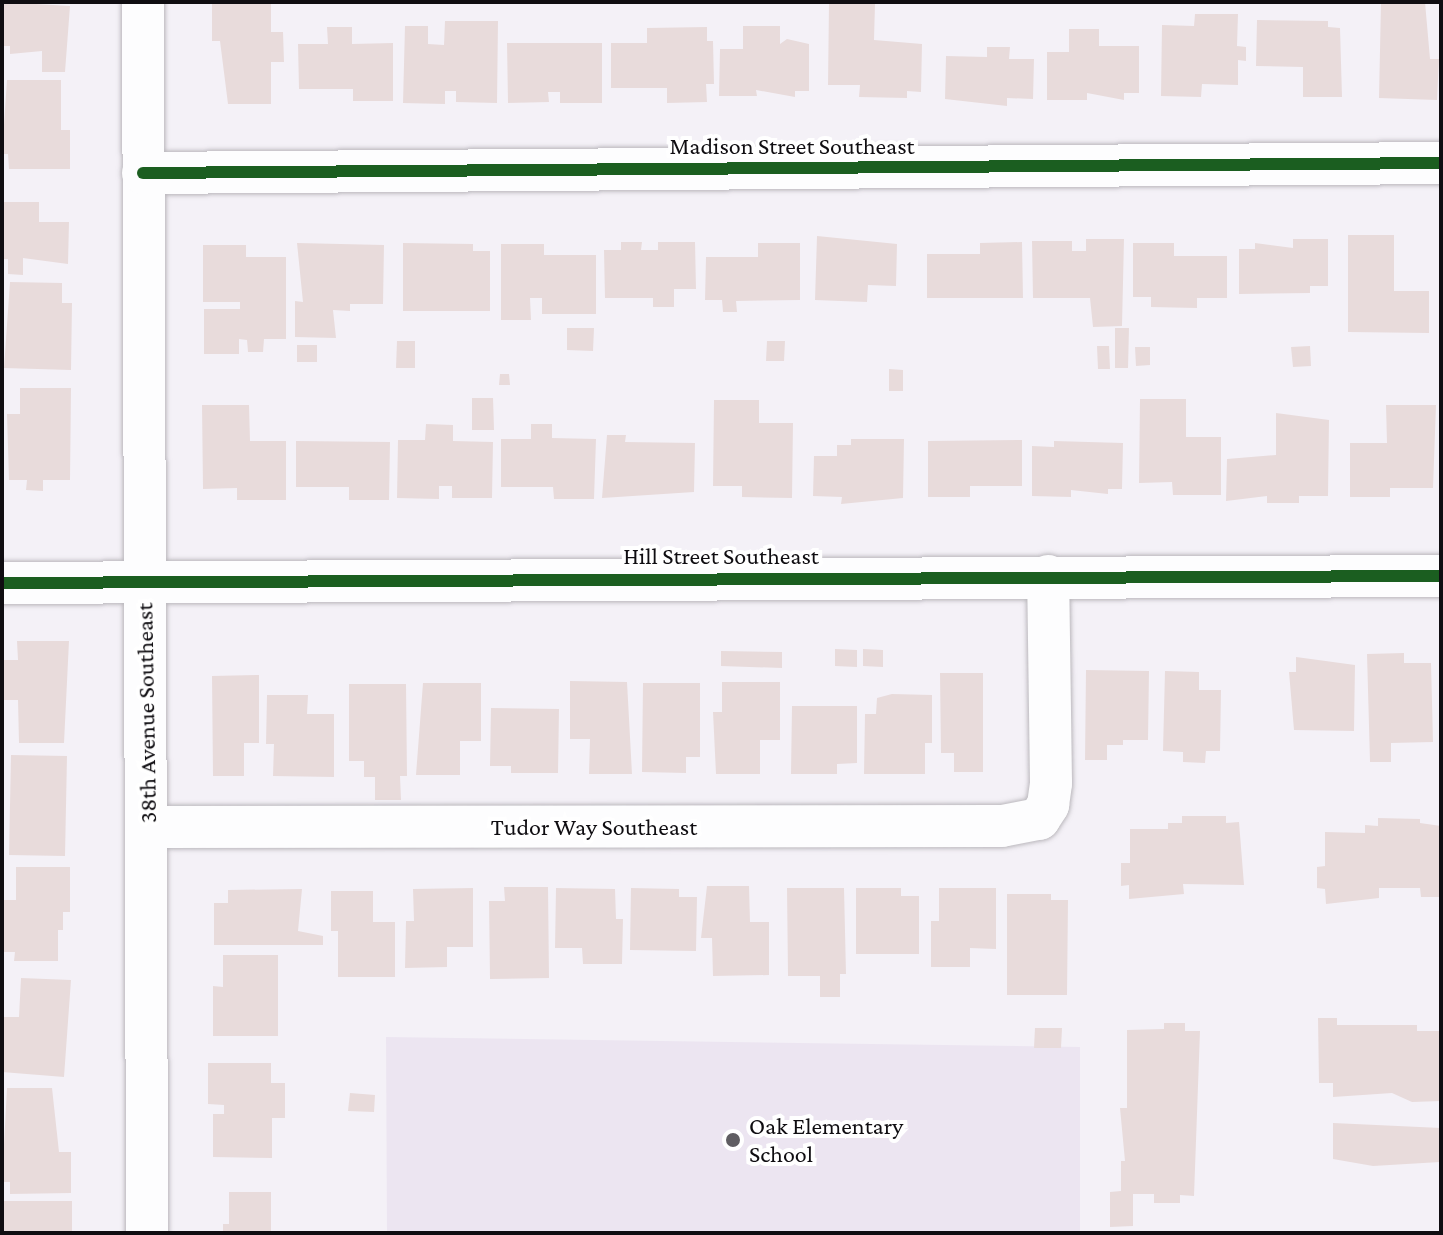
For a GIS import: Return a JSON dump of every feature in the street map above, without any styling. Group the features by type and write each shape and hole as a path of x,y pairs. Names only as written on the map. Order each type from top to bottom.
{"street":[{"name":"38th Avenue Southeast","path":"143,2 147,1233"},
{"name":"Madison Street Southeast","path":"143,173 1441,163"},
{"name":"Tudor Way Southeast","path":"148,827 1002,826 1039,819 1048,805 1051,783 1048,576"},
{"name":"Hill Street Southeast","path":"2,583 1441,576"}],"shaded area":[{"name":"Oak Elementary School","path":"386,1037 1080,1047 1080,1233 387,1233"}],"building":[{"path":"2,2 70,6 65,72 42,72 42,51 10,54 10,46 2,46"},
{"path":"212,2 271,2 271,32 283,32 284,62 271,62 271,104 228,104 220,41 212,41"},
{"path":"1381,2 1425,2 1430,59 1439,59 1437,100 1379,98"},
{"path":"829,3 875,4 874,40 922,44 921,92 907,91 907,98 859,97 860,85 828,85"},
{"path":"1195,14 1238,14 1237,46 1246,47 1246,61 1238,60 1238,85 1202,84 1201,97 1161,96 1162,25 1194,26"},
{"path":"1257,20 1328,21 1328,27 1340,28 1342,97 1303,97 1303,67 1256,66"},
{"path":"445,21 498,21 497,103 456,102 456,91 445,91 445,104 403,103 405,26 428,26 428,44 444,45"},
{"path":"743,26 780,26 780,44 787,39 809,44 809,91 795,91 795,97 756,90 757,96 719,96 720,49 743,49"},
{"path":"327,27 352,27 352,44 393,43 393,101 353,101 353,89 299,89 298,44 328,44"},
{"path":"707,27 707,41 713,41 714,84 706,84 707,102 667,103 667,88 611,88 611,43 647,43 647,28"},
{"path":"1069,29 1099,29 1099,46 1139,46 1139,93 1124,93 1124,100 1087,93 1087,100 1047,100 1047,52 1069,52"},
{"path":"507,43 602,43 602,103 560,103 560,92 548,92 549,102 508,103"},
{"path":"987,47 1010,47 1009,59 1034,59 1033,99 1007,98 1007,106 945,99 946,56 987,57"},
{"path":"7,80 61,80 61,130 70,130 70,169 9,169 8,154 2,154"},
{"path":"2,202 39,202 39,222 69,222 68,264 23,258 23,275 8,274 8,259 2,259"},
{"path":"1348,235 1394,235 1394,291 1429,291 1429,333 1348,332"},
{"path":"817,236 897,244 896,286 868,285 867,302 815,300"},
{"path":"1086,239 1124,239 1122,326 1093,327 1090,298 1033,298 1032,241 1072,241 1072,251 1086,251"},
{"path":"1293,239 1328,239 1328,286 1310,286 1310,293 1239,294 1239,249 1255,249 1255,243 1293,248"},
{"path":"621,242 642,242 641,250 658,250 658,242 695,242 696,289 674,289 674,307 653,307 653,298 605,298 604,250 621,250"},
{"path":"1022,242 1023,298 927,298 927,254 980,254 980,243"},
{"path":"297,243 384,245 383,304 350,304 350,311 333,310 336,338 295,337 295,301 303,302"},
{"path":"403,243 473,244 473,251 490,251 490,311 403,311"},
{"path":"758,243 800,243 800,300 736,301 737,312 723,312 722,300 705,300 706,257 758,257"},
{"path":"1133,243 1174,243 1174,256 1227,256 1227,298 1197,298 1197,308 1151,307 1151,297 1133,297"},
{"path":"501,244 544,244 544,255 596,255 596,314 542,314 542,298 530,298 531,320 501,320"},
{"path":"203,245 246,245 246,257 286,257 286,339 264,339 263,352 248,352 247,340 239,339 239,354 204,354 204,309 240,309 240,302 203,302"},
{"path":"10,282 62,283 62,303 72,303 71,370 4,368"},
{"path":"567,328 594,328 593,351 567,350"},
{"path":"1115,328 1129,328 1128,368 1115,368"},
{"path":"397,341 415,341 415,368 396,368"},
{"path":"767,341 785,341 784,361 766,361"},
{"path":"297,345 317,345 317,362 297,362"},
{"path":"1097,346 1109,346 1110,369 1098,369"},
{"path":"1310,346 1311,366 1293,367 1291,347"},
{"path":"1135,347 1150,347 1150,365 1136,366"},
{"path":"889,369 903,370 903,391 889,391"},
{"path":"500,374 509,374 510,385 499,385"},
{"path":"20,388 71,388 70,480 43,480 43,491 26,490 27,480 9,480 7,414 20,414"},
{"path":"472,398 493,398 494,430 472,430"},
{"path":"1140,399 1186,399 1186,437 1221,437 1221,495 1173,495 1172,482 1139,483"},
{"path":"714,400 759,400 759,423 793,423 792,498 742,497 742,486 713,486"},
{"path":"202,405 249,405 250,441 286,441 286,500 237,500 237,488 203,489"},
{"path":"1386,405 1436,405 1433,488 1390,488 1390,497 1350,497 1350,443 1387,443"},
{"path":"1276,413 1329,420 1328,496 1299,496 1299,503 1267,503 1267,496 1226,501 1227,459 1276,455"},
{"path":"426,424 453,425 453,441 493,442 492,498 452,498 452,486 439,486 439,499 397,498 398,440 425,440"},
{"path":"531,424 552,424 552,438 596,439 594,499 554,499 553,487 501,487 501,439 531,439"},
{"path":"607,435 626,435 625,442 695,443 694,492 602,498"},
{"path":"851,439 904,439 903,498 841,504 842,497 813,496 814,456 837,456 837,445 851,445"},
{"path":"1022,440 1022,486 970,486 970,497 928,497 928,441"},
{"path":"296,441 390,442 389,500 349,500 349,487 296,487"},
{"path":"1054,441 1123,443 1122,489 1108,489 1108,494 1071,490 1071,497 1032,496 1032,446 1054,447"},
{"path":"17,641 69,641 64,743 19,743 18,700 2,700 2,660 18,660"},
{"path":"835,649 857,650 857,667 835,666"},
{"path":"863,649 883,650 883,667 863,666"},
{"path":"721,651 782,652 782,668 721,666"},
{"path":"1404,653 1404,663 1431,663 1433,742 1391,743 1391,762 1370,762 1367,654"},
{"path":"1296,657 1355,665 1354,731 1294,730 1289,672 1296,672"},
{"path":"1086,670 1149,671 1148,740 1123,740 1123,745 1107,745 1107,760 1085,760"},
{"path":"1165,671 1199,672 1199,690 1221,690 1220,751 1206,751 1205,763 1183,762 1183,752 1163,751"},
{"path":"940,673 983,673 983,772 954,772 954,753 941,753"},
{"path":"259,675 259,743 244,743 244,776 213,776 212,676"},
{"path":"570,681 627,682 632,774 589,774 590,739 570,739"},
{"path":"722,682 780,682 780,740 760,740 760,774 716,774 713,712 722,712"},
{"path":"423,683 481,683 481,741 460,741 460,775 416,775"},
{"path":"643,683 700,683 700,757 686,757 686,773 642,772"},
{"path":"349,684 406,684 407,776 400,776 401,800 375,800 375,777 364,777 364,761 349,761"},
{"path":"892,694 932,695 932,743 925,743 925,774 864,774 865,714 876,714 877,698"},
{"path":"267,695 308,695 307,714 334,714 334,777 273,776 274,744 266,744"},
{"path":"792,706 857,706 857,763 837,764 837,774 791,774"},
{"path":"491,708 559,709 558,773 511,773 511,766 490,766"},
{"path":"11,755 67,756 65,856 9,855"},
{"path":"1182,816 1226,816 1226,823 1239,822 1244,885 1183,884 1184,894 1129,899 1129,885 1121,886 1121,863 1130,863 1130,829 1168,829 1168,823 1182,823"},
{"path":"1378,818 1420,819 1420,823 1441,826 1441,897 1421,897 1420,888 1379,888 1379,898 1326,904 1325,889 1317,888 1317,867 1325,866 1325,832 1365,833 1365,825 1378,826"},
{"path":"16,867 70,867 70,912 63,912 63,930 58,930 58,961 14,961 15,952 2,952 2,900 16,900"},
{"path":"707,886 749,886 750,922 769,922 769,975 713,976 712,938 701,938"},
{"path":"504,887 548,887 549,978 490,979 489,901 505,901"},
{"path":"473,888 473,947 447,947 447,967 405,968 406,921 414,921 413,889"},
{"path":"556,888 615,889 616,919 623,919 622,964 583,964 582,948 555,948"},
{"path":"631,888 679,889 679,897 697,897 696,951 630,950"},
{"path":"787,888 844,888 846,974 840,974 840,997 820,997 820,976 788,976"},
{"path":"856,888 901,888 901,896 919,896 919,954 856,954"},
{"path":"939,888 996,888 996,949 970,948 970,967 931,967 931,921 939,921"},
{"path":"302,889 298,931 323,936 323,945 214,945 214,903 228,903 228,890"},
{"path":"331,891 373,891 373,922 395,922 395,977 338,977 338,931 331,931"},
{"path":"1007,894 1051,894 1051,900 1068,900 1067,995 1007,995"},
{"path":"223,955 278,955 278,1036 213,1036 213,986 223,987"},
{"path":"21,978 71,980 64,1077 2,1072 2,1017 19,1017"},
{"path":"1318,1018 1337,1018 1337,1025 1417,1025 1417,1031 1441,1031 1441,1101 1412,1102 1392,1093 1333,1097 1333,1083 1319,1083"},
{"path":"1164,1023 1185,1023 1185,1031 1200,1031 1194,1196 1180,1195 1180,1203 1154,1203 1154,1194 1133,1194 1133,1226 1110,1227 1110,1192 1121,1191 1121,1161 1125,1161 1120,1108 1127,1108 1127,1030 1164,1029"},
{"path":"1035,1028 1062,1028 1061,1048 1034,1048"},
{"path":"208,1063 271,1063 271,1083 285,1083 285,1118 272,1118 272,1158 213,1157 213,1114 224,1114 224,1105 208,1104"},
{"path":"7,1088 52,1088 59,1152 71,1152 71,1193 10,1194 10,1182 2,1182"},
{"path":"350,1093 375,1095 374,1112 348,1111"},
{"path":"1333,1123 1441,1128 1440,1162 1373,1166 1333,1159"},
{"path":"229,1192 271,1192 271,1233 223,1233 223,1224 229,1224"},
{"path":"2,1201 72,1201 72,1233 2,1233"}],"cycle path":[{"path":"143,173 1441,163"},
{"path":"2,583 1441,576"}],"place":[{"name":"Oak Elementary School","path":"733,1140"}]}
